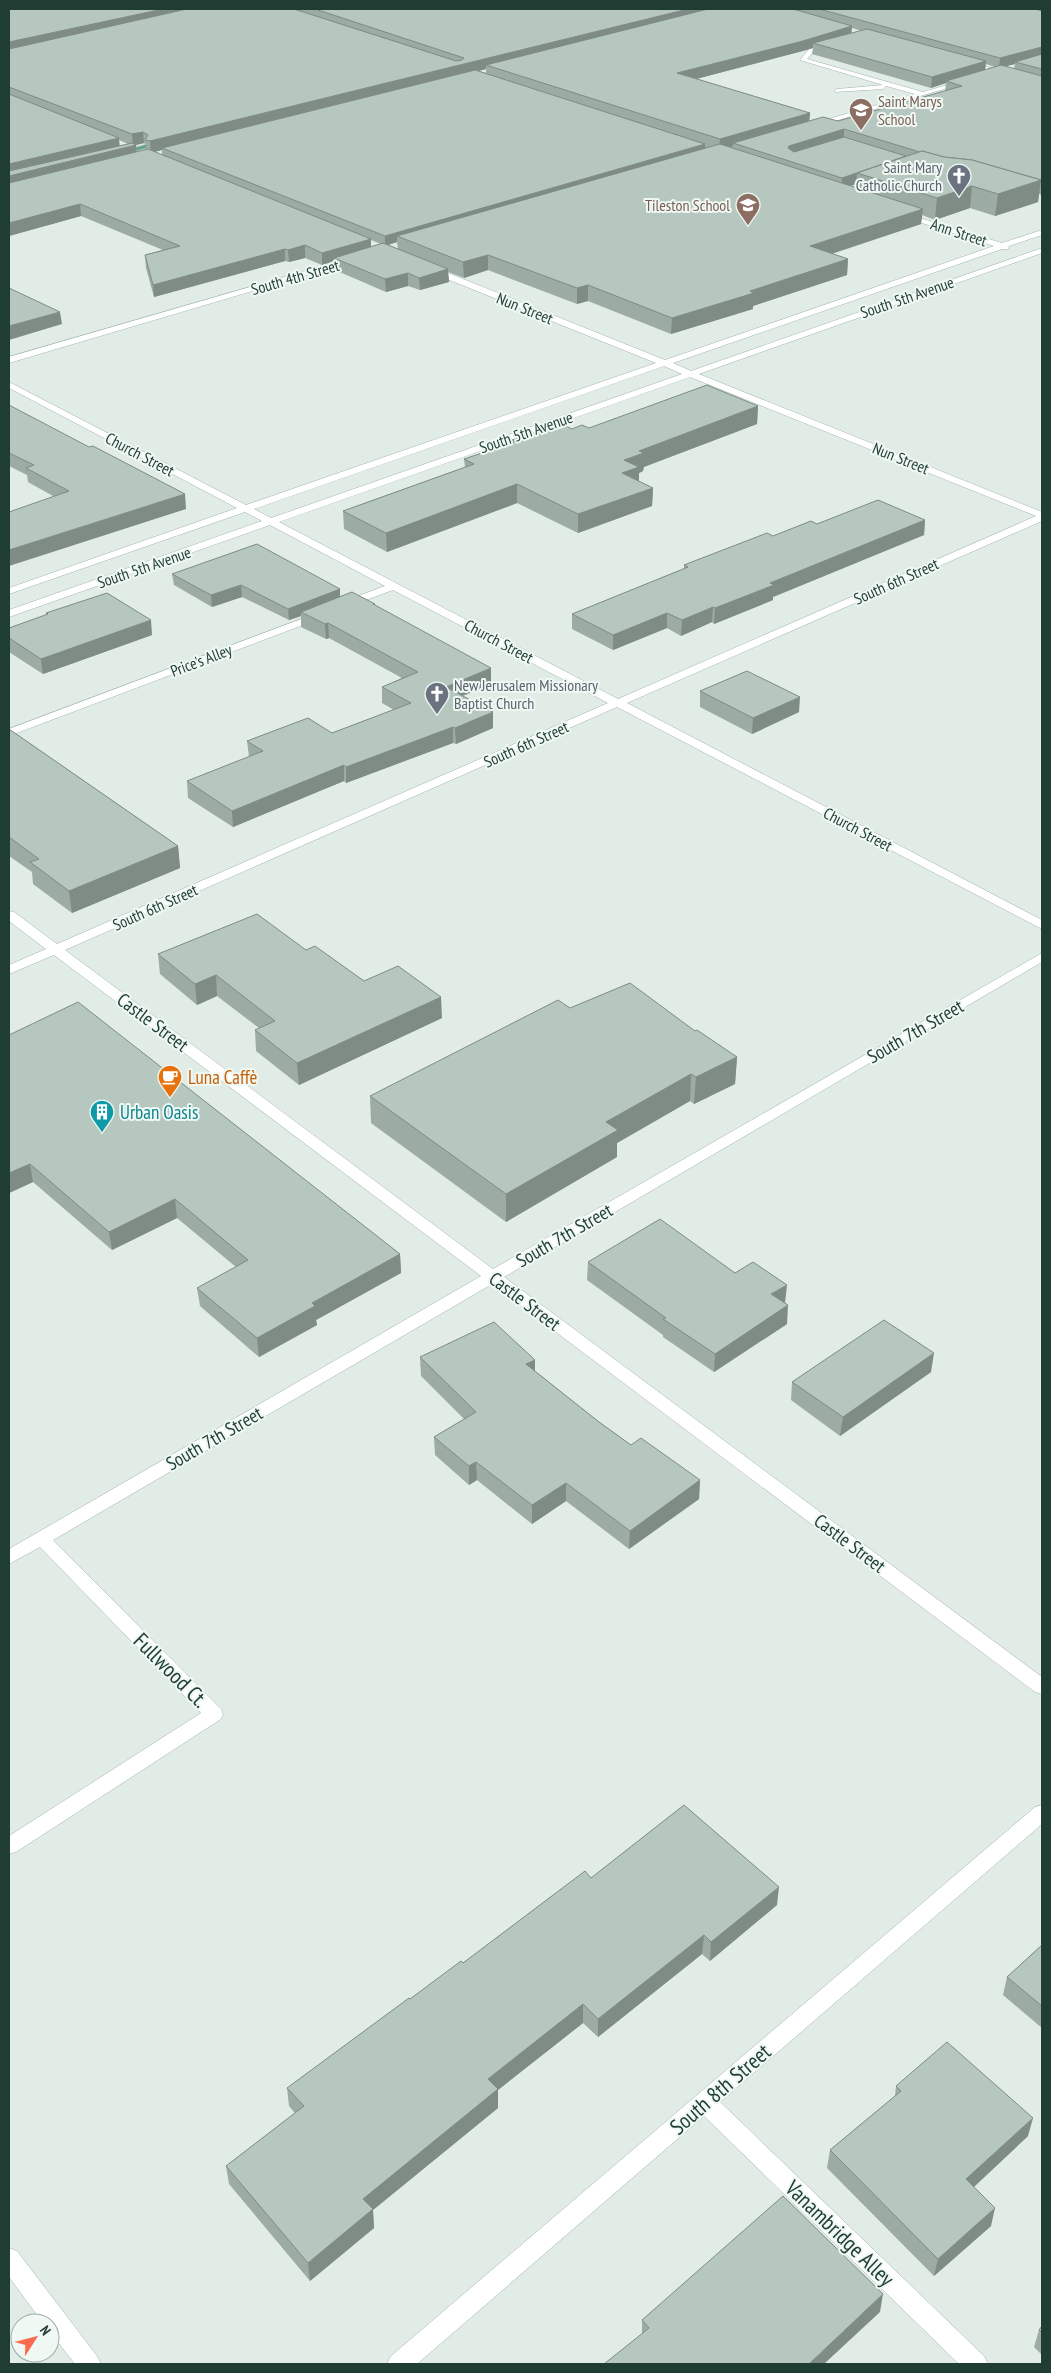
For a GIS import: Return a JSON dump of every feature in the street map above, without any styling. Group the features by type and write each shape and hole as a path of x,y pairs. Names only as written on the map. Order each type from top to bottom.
{"main road":[{"path":"112,155 176,139"}],"street":[{"path":"840,42 809,51 805,54 803,60 922,94"},
{"path":"955,60 1042,84"},
{"path":"983,77 1014,68"},
{"path":"802,130 975,79"},
{"path":"837,91 893,86"},
{"path":"117,144 150,157"},
{"name":"Ann Street","path":"894,211 1042,259"},
{"name":"South 5th Avenue","path":"9,591 1042,232"},
{"name":"South 5th Avenue","path":"9,614 1042,250"},
{"name":"South 4th Street","path":"9,360 365,257"},
{"name":"Nun Street","path":"422,266 1042,516"},
{"name":"Church Street","path":"9,385 1042,925"},
{"name":"South 6th Street","path":"9,970 1042,516"},
{"name":"Price's Alley","path":"9,733 394,586"},
{"name":"Castle Street","path":"9,914 1042,1687"},
{"name":"South 7th Street","path":"9,1557 1042,958"},
{"name":"Fullwood Ct.","path":"9,1846 214,1714 41,1538"},
{"name":"South 8th Street","path":"399,2364 1042,1813"},
{"name":"Vanambridge Alley","path":"705,2102 976,2364"},
{"path":"9,2259 89,2364"}],"building":[{"path":"9,9 163,9 9,42"},
{"path":"187,9 294,9 456,61 464,58 315,9 688,9 150,141 145,140 148,135 143,132 132,134 9,87 9,49"},
{"path":"708,9 793,9 852,26 803,41 677,73 810,113 720,139 486,65"},
{"path":"819,9 1035,9 1042,11 1042,47 1000,58"},
{"path":"867,29 986,61 932,77 813,43"},
{"path":"1042,54 1042,69 1015,62"},
{"path":"1001,65 1042,76 1042,183 1041,180 972,160 920,152 844,129 789,146 788,148 794,152 844,137 906,156 842,178 733,143 823,117 838,121 962,86 946,81"},
{"path":"475,70 705,144 385,236 162,148"},
{"path":"9,94 119,138 9,164"},
{"path":"132,143 136,145 9,176 9,171"},
{"path":"720,144 923,209 810,246 848,259 750,291 754,293 672,318 588,285 577,288 488,255 463,262 397,236"},
{"path":"148,149 371,239 322,253 305,245 288,250 285,249 153,285 145,255 180,246 80,204 9,223 9,183"},
{"path":"922,151 944,157 972,160 1041,180 998,194 972,186 937,198 857,173"},
{"path":"383,243 448,269 419,278 408,273 385,279 334,258"},
{"path":"9,288 60,312 9,326"},
{"path":"707,385 758,406 639,451 644,453 624,460 639,467 622,473 653,488 578,514 517,484 386,533 343,511 474,464 464,459 515,442 512,440 561,424 572,429 582,425 589,428"},
{"path":"9,405 185,494 9,550 9,512 69,491 26,468 34,465 9,453"},
{"path":"878,500 925,520 770,583 774,585 682,620 667,613 613,635 572,614 688,567 684,565 767,533 773,536 811,521 817,524"},
{"path":"257,544 340,589 288,609 241,585 211,595 172,574"},
{"path":"352,592 491,668 446,687 493,712 455,728 453,727 346,767 344,765 232,811 187,781 263,751 247,741 308,718 332,733 411,703 382,687 418,672 328,623 325,624 301,612"},
{"path":"107,593 151,620 41,659 9,638 9,628 48,614 46,613"},
{"path":"747,671 800,697 753,718 700,691"},
{"path":"9,729 178,846 69,891 30,862 39,859 9,837"},
{"path":"257,914 306,950 315,946 364,981 398,966 441,997 297,1063 255,1030 275,1021 216,975 195,984 158,954"},
{"path":"630,983 695,1031 697,1030 737,1057 696,1077 691,1074 606,1122 618,1130 506,1194 370,1096 558,1000 570,1008"},
{"path":"78,1002 400,1254 312,1303 315,1306 257,1338 197,1288 248,1260 175,1199 109,1232 30,1164 9,1173 9,1035"},
{"path":"660,1219 735,1273 753,1262 787,1285 771,1294 788,1305 715,1354 663,1319 666,1318 588,1262"},
{"path":"884,1320 934,1353 843,1417 792,1382"},
{"path":"494,1322 535,1360 526,1364 599,1422 631,1445 641,1438 700,1480 630,1531 566,1483 532,1505 476,1462 469,1466 434,1437 476,1412 420,1357"},
{"path":"684,1805 779,1887 711,1942 704,1935 598,2019 583,2004 488,2079 498,2089 363,2199 373,2209 308,2263 226,2166 304,2106 287,2088 461,1961 463,1963 585,1871 591,1878"},
{"path":"1042,1945 1042,2006 1007,1977"},
{"path":"947,2042 1033,2118 966,2179 995,2208 938,2259 830,2150 901,2091 896,2086"},
{"path":"783,2196 883,2294 811,2364 604,2364 649,2328 642,2320"}],"place":[{"name":"Saint Marys School","path":"861,131"},
{"name":"Saint Mary Catholic Church","path":"959,197"},
{"name":"Tileston School","path":"748,226"},
{"name":"New Jerusalem Missionary Baptist Church","path":"437,715"},
{"name":"Luna Caffè","path":"170,1098"},
{"name":"Urban Oasis","path":"102,1133"}]}
